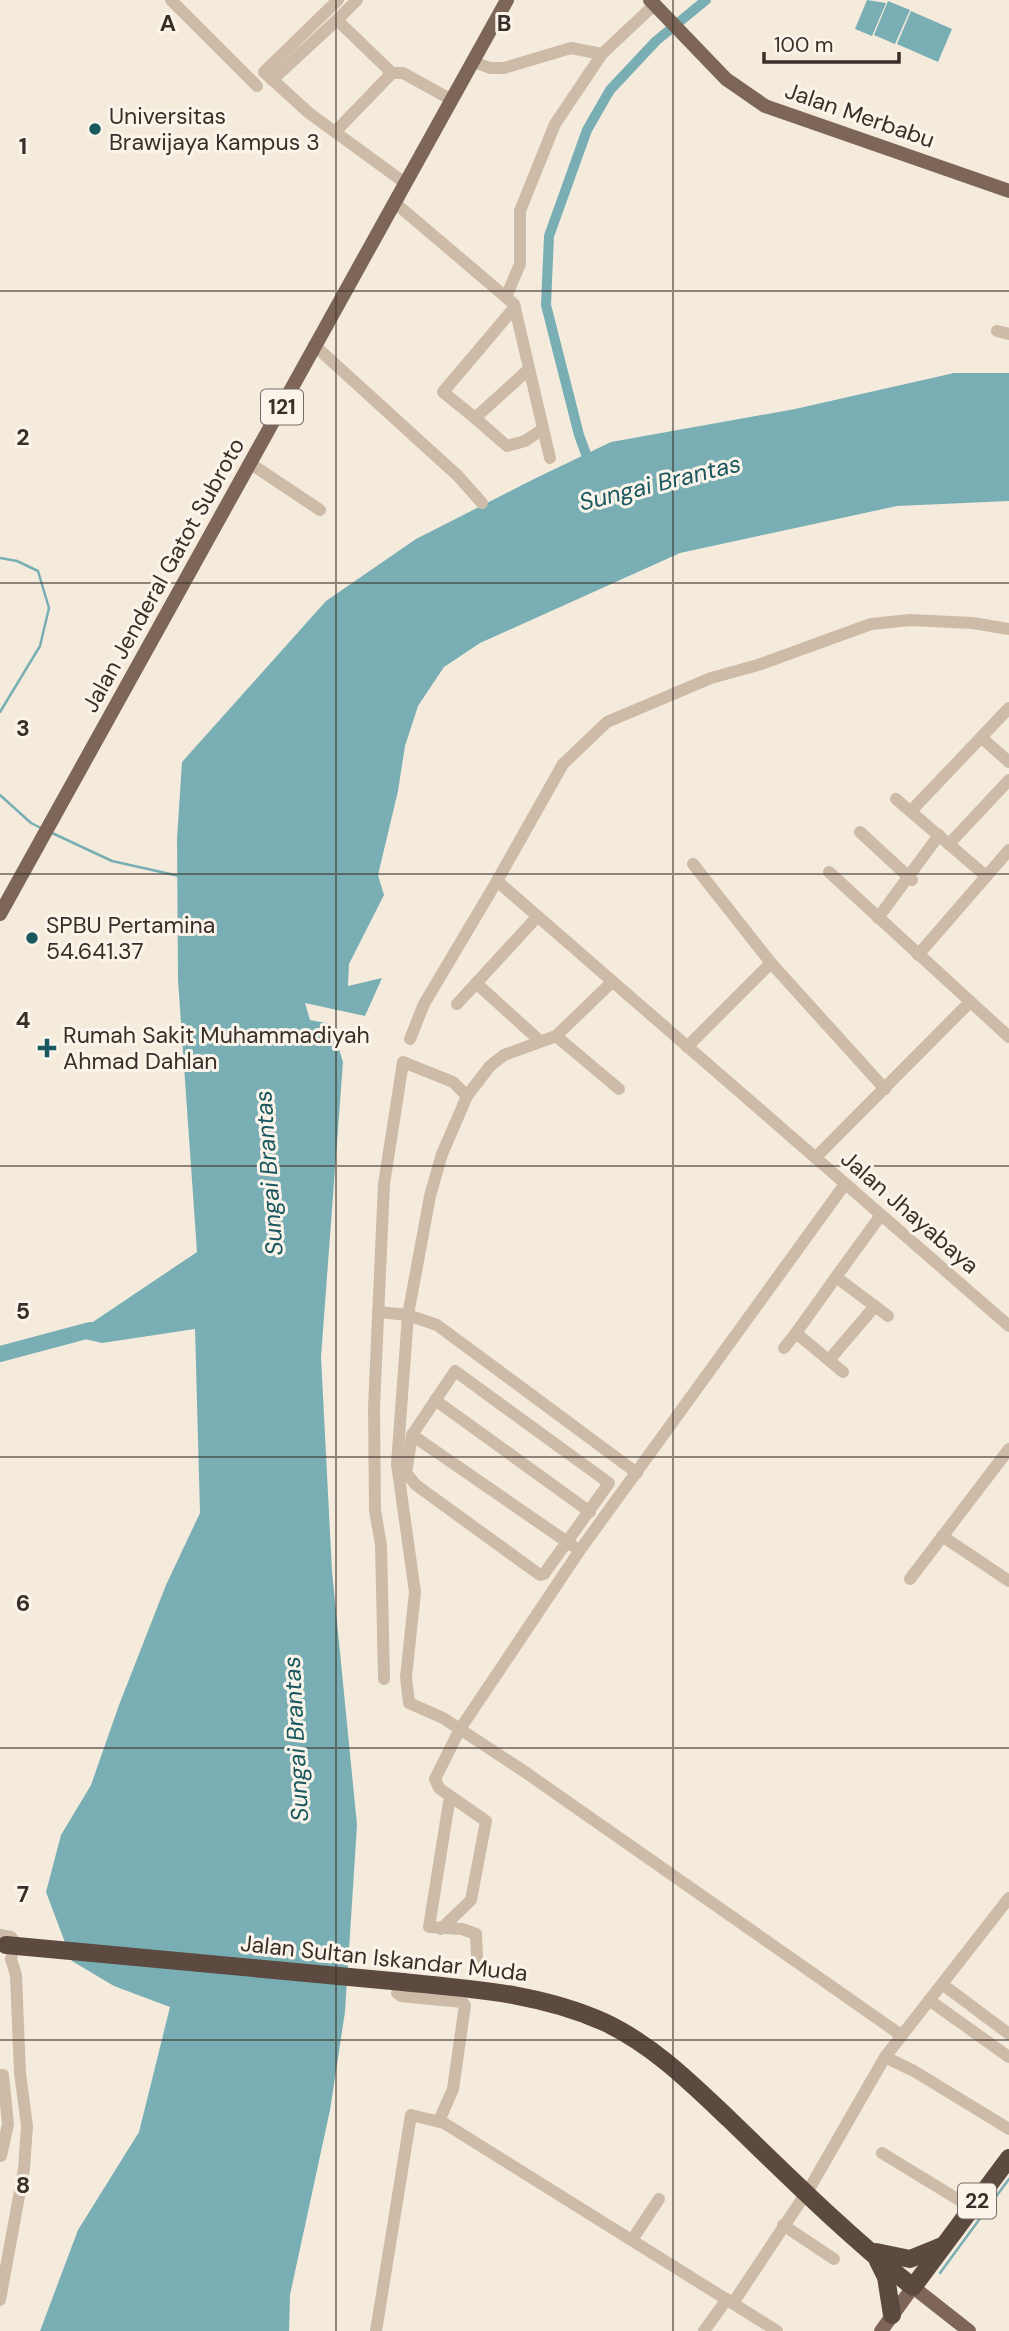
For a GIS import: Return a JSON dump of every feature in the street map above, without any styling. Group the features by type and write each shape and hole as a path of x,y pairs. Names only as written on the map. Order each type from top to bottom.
{"highway":[{"name":"Jalan Sultan Iskandar Muda","path":"3,1948 400,1987 525,1996 606,2023 643,2044 696,2087 869,2250 913,2287"},
{"name":"22","path":"913,2287 1009,2158"},
{"name":"22","path":"869,2250 900,2260 910,2259 945,2244"},
{"path":"869,2250 886,2277 892,2315"}],"main road":[{"name":"Jalan Jenderal Gatot Subroto","path":"0,914 507,0"},
{"name":"Jalan Merbabu","path":"654,5 726,79 765,106 1009,191"},
{"path":"881,2331 913,2287 969,2331"}],"street":[{"path":"171,0 257,86"},
{"path":"268,76 338,0"},
{"path":"268,76 337,20 357,0"},
{"path":"506,297 520,264 520,211 550,135 602,54 654,5"},
{"path":"337,20 392,73 404,73 452,100"},
{"path":"474,62 490,68 516,67 571,48 602,54"},
{"path":"336,131 392,73"},
{"path":"268,76 405,183"},
{"path":"394,202 515,307 550,458"},
{"path":"515,307 444,390 445,395 507,446 525,441 543,429"},
{"path":"314,345 457,476 482,503"},
{"path":"475,418 530,369"},
{"path":"251,464 320,510"},
{"path":"410,1039 424,1004 563,764 607,722 711,678 758,665 871,624 910,620 973,623 1009,629"},
{"path":"911,811 1009,708"},
{"path":"982,738 1009,762"},
{"path":"879,916 944,840 1009,780"},
{"path":"895,799 986,876"},
{"path":"860,832 908,879"},
{"path":"918,955 1009,850"},
{"path":"693,864 771,963 885,1089"},
{"path":"830,871 1009,1037"},
{"name":"Jalan Jhayabaya","path":"497,881 611,983 1009,1325"},
{"path":"457,1004 537,917"},
{"path":"687,1047 771,963"},
{"path":"476,983 540,1041"},
{"path":"611,983 556,1036 499,1059 467,1096 436,1175 408,1315 397,1464 415,1592 405,1677 407,1692 411,1705 427,1710 460,1729 901,2035"},
{"path":"814,1158 970,1003"},
{"path":"556,1036 619,1089"},
{"path":"384,1679 381,1545 374,1498 374,1407 384,1184 403,1062 453,1083 467,1096"},
{"path":"441,1928 471,1900 486,1821 439,1788 435,1779 460,1729 580,1550 845,1184"},
{"path":"784,1348 881,1215"},
{"path":"836,1276 888,1316"},
{"path":"829,1360 875,1306"},
{"path":"378,1312 408,1315 437,1325 637,1473"},
{"path":"796,1333 843,1372"},
{"path":"455,1371 608,1481 609,1487 544,1574 540,1575 409,1478 406,1465 412,1435 435,1400 455,1371"},
{"path":"435,1400 590,1512"},
{"path":"412,1435 580,1550"},
{"path":"910,1579 1009,1449"},
{"path":"942,1536 1009,1581"},
{"path":"450,1796 429,1927 462,1929 476,1934 477,1958"},
{"path":"704,2331 730,2301 806,2191 901,2035 1009,1898"},
{"path":"0,2300 24,2158 26,2126 16,1975 3,1948"},
{"path":"942,1984 1009,2034"},
{"path":"400,1987 401,1996 462,2002 465,2005 453,2089 439,2121"},
{"path":"929,2000 1009,2057"},
{"path":"886,2057 915,2071 1009,2129"},
{"path":"0,2074 3,2075 4,2116 1,2156 24,2158"},
{"path":"376,2331 411,2115 439,2121 777,2331"},
{"path":"882,2153 972,2208"},
{"path":"632,2239 659,2199"},
{"path":"783,2225 834,2259"}],"water":[{"path":"867,0 886,3 872,36 855,29"},
{"path":"888,1 910,10 895,44 874,35"},
{"path":"911,11 952,29 938,62 897,44"},
{"name":"Sungai Brantas","path":"954,373 1009,373 1009,501 897,506 680,553 480,643 444,667 418,706 405,746 398,791 378,875 384,895 349,964 348,986 382,978 365,1016 305,1003 310,1020 331,1024 343,1062 321,1357 332,1571 357,1825 345,2012 330,2110 290,2295 289,2331 40,2331 78,2230 139,2132 170,2007 114,1986 72,1961 46,1892 61,1835 91,1785 166,1585 200,1513 195,1329 102,1343 72,1336 197,1252 178,980 177,839 182,762 326,601 416,539 534,479 611,442 795,409"}],"waterway":[{"path":"590,465 579,435 546,305 549,236 587,130 610,90 656,41 706,0"},
{"path":"0,558 17,561 38,571 49,608 40,646 0,712"},
{"path":"0,795 31,823 41,828"},
{"path":"50,832 112,861 179,876"},
{"path":"0,1354 90,1330"},
{"path":"940,2273 1009,2179"}],"place":[{"name":"Universitas Brawijaya Kampus 3","path":"95,129"},
{"name":"SPBU Pertamina 54.641.37","path":"32,938"},
{"name":"Rumah Sakit Muhammadiyah Ahmad Dahlan","path":"47,1048"}]}
